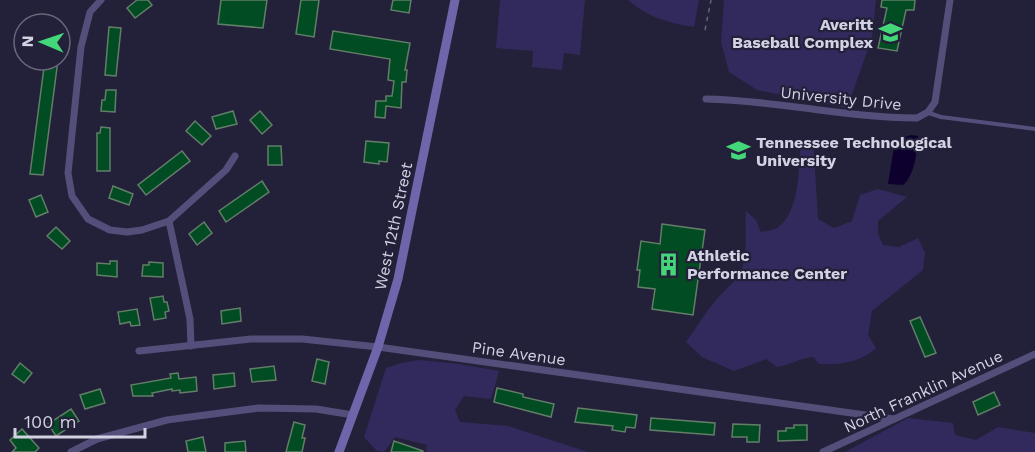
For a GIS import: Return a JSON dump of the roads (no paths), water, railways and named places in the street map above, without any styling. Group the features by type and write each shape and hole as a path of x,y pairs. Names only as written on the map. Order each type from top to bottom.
{"main road":[{"name":"West 12th Street","path":"339,452 378,347 398,279 455,0"}],"street":[{"path":"100,0 90,12 81,47 68,173 72,196 88,219 110,230 127,232 142,230 169,221 226,170 235,156"},
{"path":"928,112 935,102 939,82 950,0"},
{"name":"University Drive","path":"706,99 737,100 896,118 917,118 928,112"},
{"path":"169,221 190,319 191,346"},
{"name":"Pine Avenue","path":"139,351 251,339 302,339 378,347 894,419"},
{"name":"North Franklin Avenue","path":"823,452 1035,354"},
{"path":"71,452 97,439 167,420 248,410 316,409 353,415"}],"lane":[{"path":"928,112 941,117 1035,129"}],"place":[{"name":"Averitt Baseball Complex","path":"891,33"},
{"name":"Tennessee Technological University","path":"738,151"},
{"name":"Athletic Performance Center","path":"669,264"}]}
